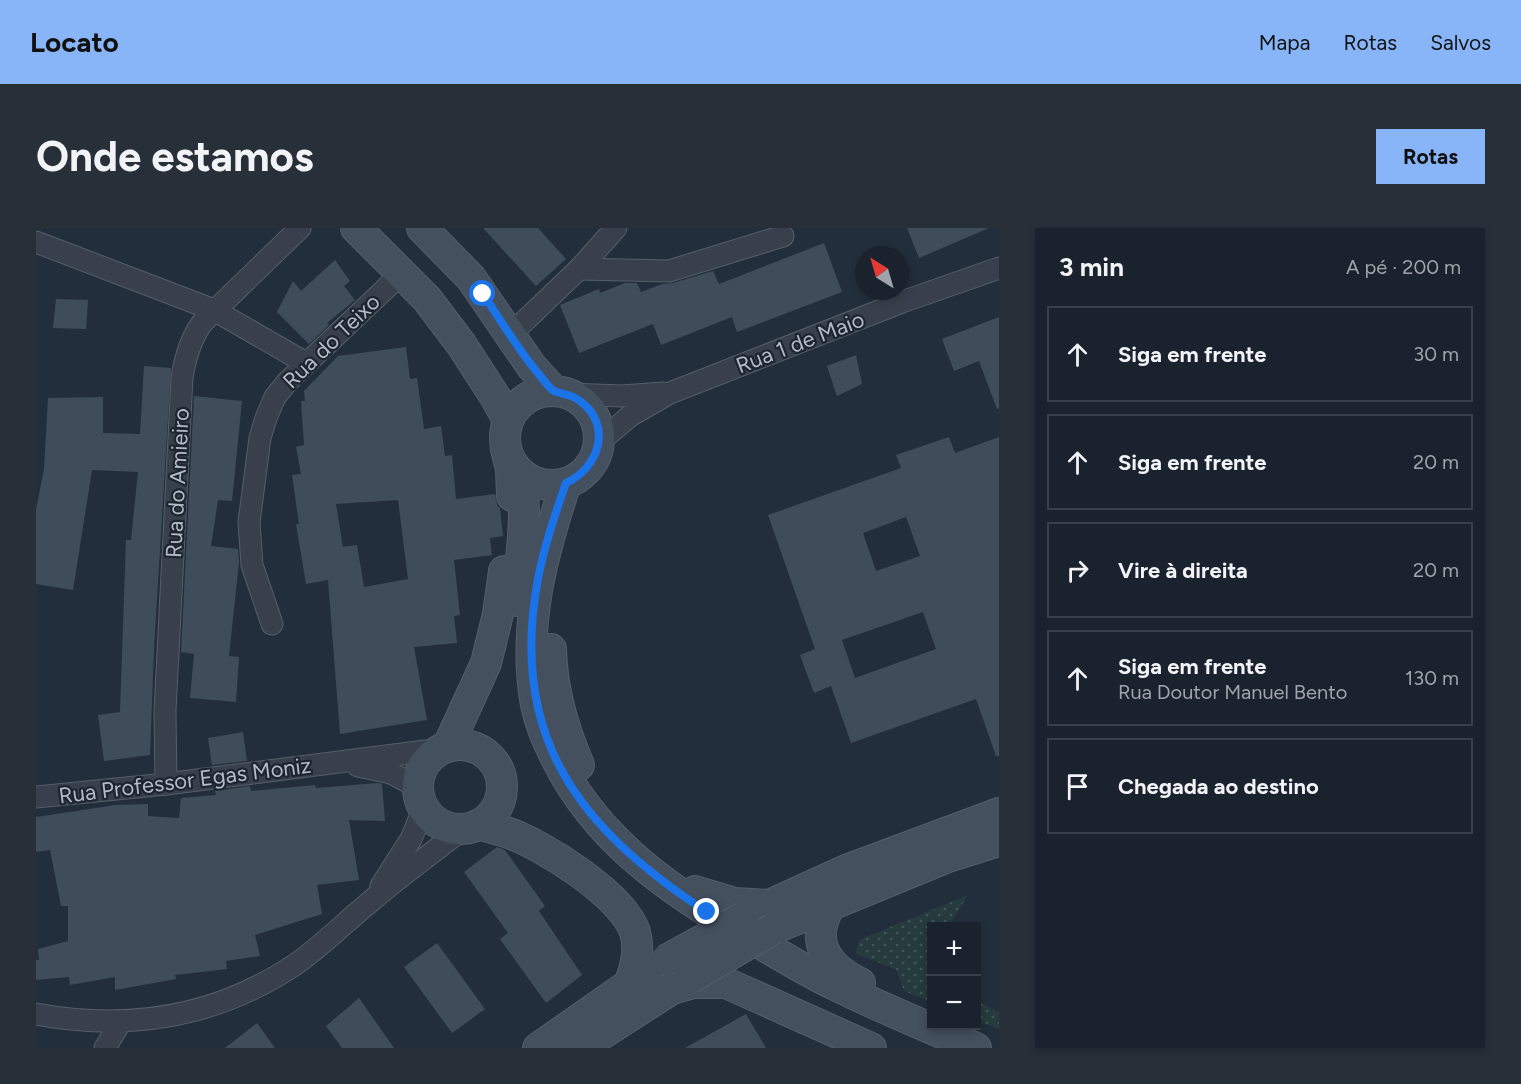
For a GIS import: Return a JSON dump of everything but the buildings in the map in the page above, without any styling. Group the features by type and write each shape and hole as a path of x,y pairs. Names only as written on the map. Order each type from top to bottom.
{"street":[{"name":"Rua do Amieiro","path":"166,784 165,711 182,378 189,347 194,334 214,310 300,228"},
{"path":"356,228 427,299 461,344 494,395 524,490 515,625 518,680 528,733 537,756 568,809 596,843 691,918 761,961 940,1048"},
{"path":"422,228 471,278 532,367 561,392 581,401 592,413 598,427 598,443 594,458 575,477 550,533 538,579 533,615 531,662 537,708 544,733 566,778 579,798 629,854 652,874 707,912 837,986 976,1048"},
{"path":"510,335 579,269 616,228"},
{"path":"579,269 669,271 783,236"},
{"path":"36,247 214,310 306,363"},
{"name":"Rua 1 de Maio","path":"670,393 902,302 999,268"},
{"name":"Rua do Teixo","path":"272,624 252,565 249,546 252,492 260,438 266,418 275,398 306,363 401,274"},
{"path":"370,901 411,839 421,797 419,776 424,765 444,748 486,663 498,614 512,516 511,447 515,408 526,398 539,392 622,396 670,393"},
{"path":"598,443 630,416 670,393"},
{"path":"511,447 534,482 549,485 575,477"},
{"path":"575,477 552,604 551,630 553,681 572,749 586,779 603,806 633,842 666,873 682,885 719,900 735,903 762,917"},
{"path":"36,1014 89,1022 120,1023 189,1012 234,999 294,965 334,934 370,901 471,826 490,816 498,805 502,791 501,777 496,764 488,754 475,747 462,744 444,748"},
{"name":"Rua Professor Egas Moniz","path":"36,797 166,784 444,748"},
{"path":"334,762 384,771 421,797 431,817 440,824 452,828 471,826 506,832 543,849 590,881 611,899 634,930 638,947 637,963 630,982"},
{"path":"538,1048 630,982 666,960 762,917 846,870 999,813"},
{"path":"580,1048 679,984 762,917 832,903 948,857 999,841"},
{"path":"832,903 824,915 821,930 822,944 834,967 843,975 865,986 927,1012"},
{"path":"679,984 726,983 871,1048"},
{"path":"105,1048 120,1023"},
{"path":"968,1030 999,1043"}],"green space":[{"path":"968,895 951,922 927,922 927,1000 904,991 896,969 856,954 859,940"},
{"path":"981,1003 999,1012 999,1029 981,1022"}],"route":[{"path":"483,294 532,367 554,391 568,394 581,401 592,413 598,427 598,443 594,458 584,471 566,483 552,523 538,579 531,662 537,708 544,733 566,778 607,832 652,874 707,912"}]}
